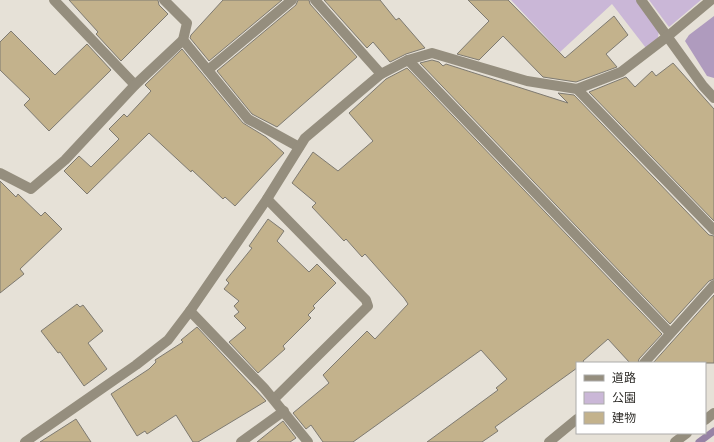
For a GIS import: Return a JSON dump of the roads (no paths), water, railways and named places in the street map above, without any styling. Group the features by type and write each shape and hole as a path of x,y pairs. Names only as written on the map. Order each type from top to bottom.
{"street":[{"path":"54,0 136,85"},
{"path":"0,173 31,188 65,160 136,85 183,40 187,22 164,0"},
{"path":"208,70 292,0"},
{"path":"316,0 381,74"},
{"path":"642,0 703,86 714,98"},
{"path":"25,442 136,365 168,340 190,311 267,199 305,138 381,74 408,60 432,53 527,81 577,89 621,72 668,36 711,0"},
{"path":"183,40 248,119 299,147"},
{"path":"408,60 670,333"},
{"path":"577,89 714,230"},
{"path":"267,199 366,300 368,306 274,399"},
{"path":"645,362 714,285"},
{"path":"190,311 274,399 308,442"},
{"path":"241,442 284,411"},
{"path":"706,419 714,413"},
{"path":"549,442 576,420"},
{"path":"676,442 686,434"}],"waterway":[{"path":"699,442 714,431"}]}
